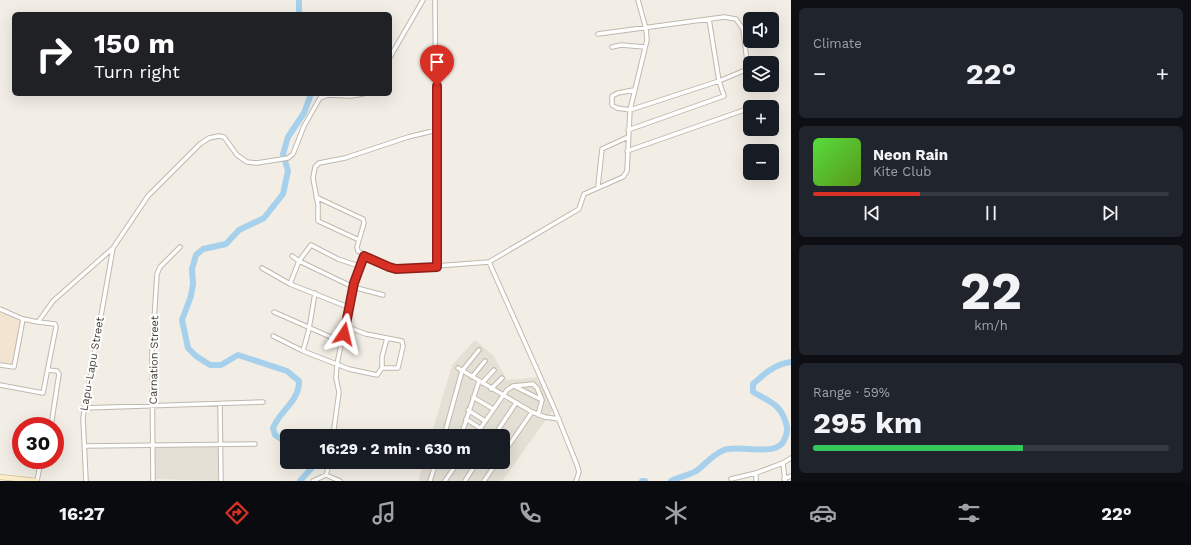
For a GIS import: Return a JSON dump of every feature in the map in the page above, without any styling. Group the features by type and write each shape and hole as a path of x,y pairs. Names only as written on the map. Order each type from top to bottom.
{"street":[{"path":"392,54 423,0"},
{"path":"435,0 437,267"},
{"path":"316,197 363,219 364,223 357,250 364,256 396,269 489,262 579,209 584,194 598,186 619,179 626,174 630,110 645,47 646,29 638,0"},
{"path":"598,34 646,29 724,17 736,19 743,29 748,69 719,81 630,110 617,108 612,105 612,96 618,93 634,90"},
{"path":"628,130 724,96 719,81 709,19"},
{"path":"612,47 621,45 645,47"},
{"path":"38,322 53,301 113,248 148,196 174,169 209,138 219,136 224,137 237,155 247,162 258,163 288,158 293,154 304,126 320,98 325,96"},
{"path":"627,151 743,110"},
{"path":"359,240 318,221 313,178 315,167 319,163 344,158 408,137 437,130"},
{"path":"598,186 602,149 628,137"},
{"path":"290,284 299,261 310,245 359,266"},
{"name":"Carnation Street","path":"153,481 152,352 157,274 160,267 180,247"},
{"name":"Lapu-Lapu Street","path":"86,481 82,422 113,248"},
{"path":"292,256 299,261 353,287 383,296"},
{"path":"334,429 339,392 336,378 337,364 353,287 359,266 364,256"},
{"path":"489,262 578,465 579,472 576,481"},
{"path":"262,268 290,284 348,307"},
{"path":"303,351 310,329 315,293"},
{"path":"0,309 23,319 55,324 56,327 42,394 0,385"},
{"path":"274,312 342,342"},
{"path":"0,365 14,367 23,319"},
{"path":"345,326 366,334 402,340 403,346 398,368 382,368"},
{"path":"273,336 303,351 355,371 376,375 379,375 382,368 382,357 387,338"},
{"path":"446,429 462,372 479,350"},
{"path":"472,377 485,361"},
{"path":"458,368 462,372 532,412 538,415 559,419"},
{"path":"48,370 57,371 59,374 52,417"},
{"path":"463,429 468,410 480,382 494,370"},
{"path":"492,389 502,378"},
{"path":"466,419 480,428 503,395 513,386 534,384 542,400 538,415"},
{"path":"513,386 542,400"},
{"path":"473,397 493,409"},
{"path":"84,408 262,402"},
{"path":"499,429 516,403"},
{"path":"220,404 221,481"},
{"path":"468,410 485,421"},
{"path":"510,444 532,412"},
{"path":"84,446 255,444"},
{"path":"731,479 783,464 791,458"},
{"path":"783,464 784,480 791,476"},
{"path":"0,477 37,481 39,469"},
{"path":"326,475 328,469"},
{"path":"430,481 434,469"},
{"path":"451,473 452,469"},
{"path":"445,481 454,469"},
{"path":"464,481 472,469"},
{"path":"484,481 492,469"},
{"path":"756,473 756,481"},
{"path":"313,481 326,475 340,481"}],"shaded area":[{"path":"0,310 21,319 12,364 0,362"},
{"path":"475,340 494,356 507,380 538,377 553,410 502,481 418,481 422,469 510,469 510,429 433,429 452,365"},
{"path":"221,445 221,481 154,479 154,446"}],"waterway":[{"path":"299,0 299,12"},
{"path":"280,438 275,435 273,428 276,421 296,395 299,381 287,371 238,355 221,365 210,365 196,356 188,348 182,320 191,296 193,284 192,269 196,255 203,249 226,244 239,230 264,218 283,194 288,171 283,154 288,137 304,113 310,96"},
{"path":"671,481 696,471 724,450 759,450 775,448 781,444 785,438 787,430 785,420 775,405 753,392 753,384 775,367 791,362"},
{"path":"300,481 311,469"}],"route":[{"path":"344,334 348,307 354,283 359,266 364,256 396,269 437,267 437,86"}]}
